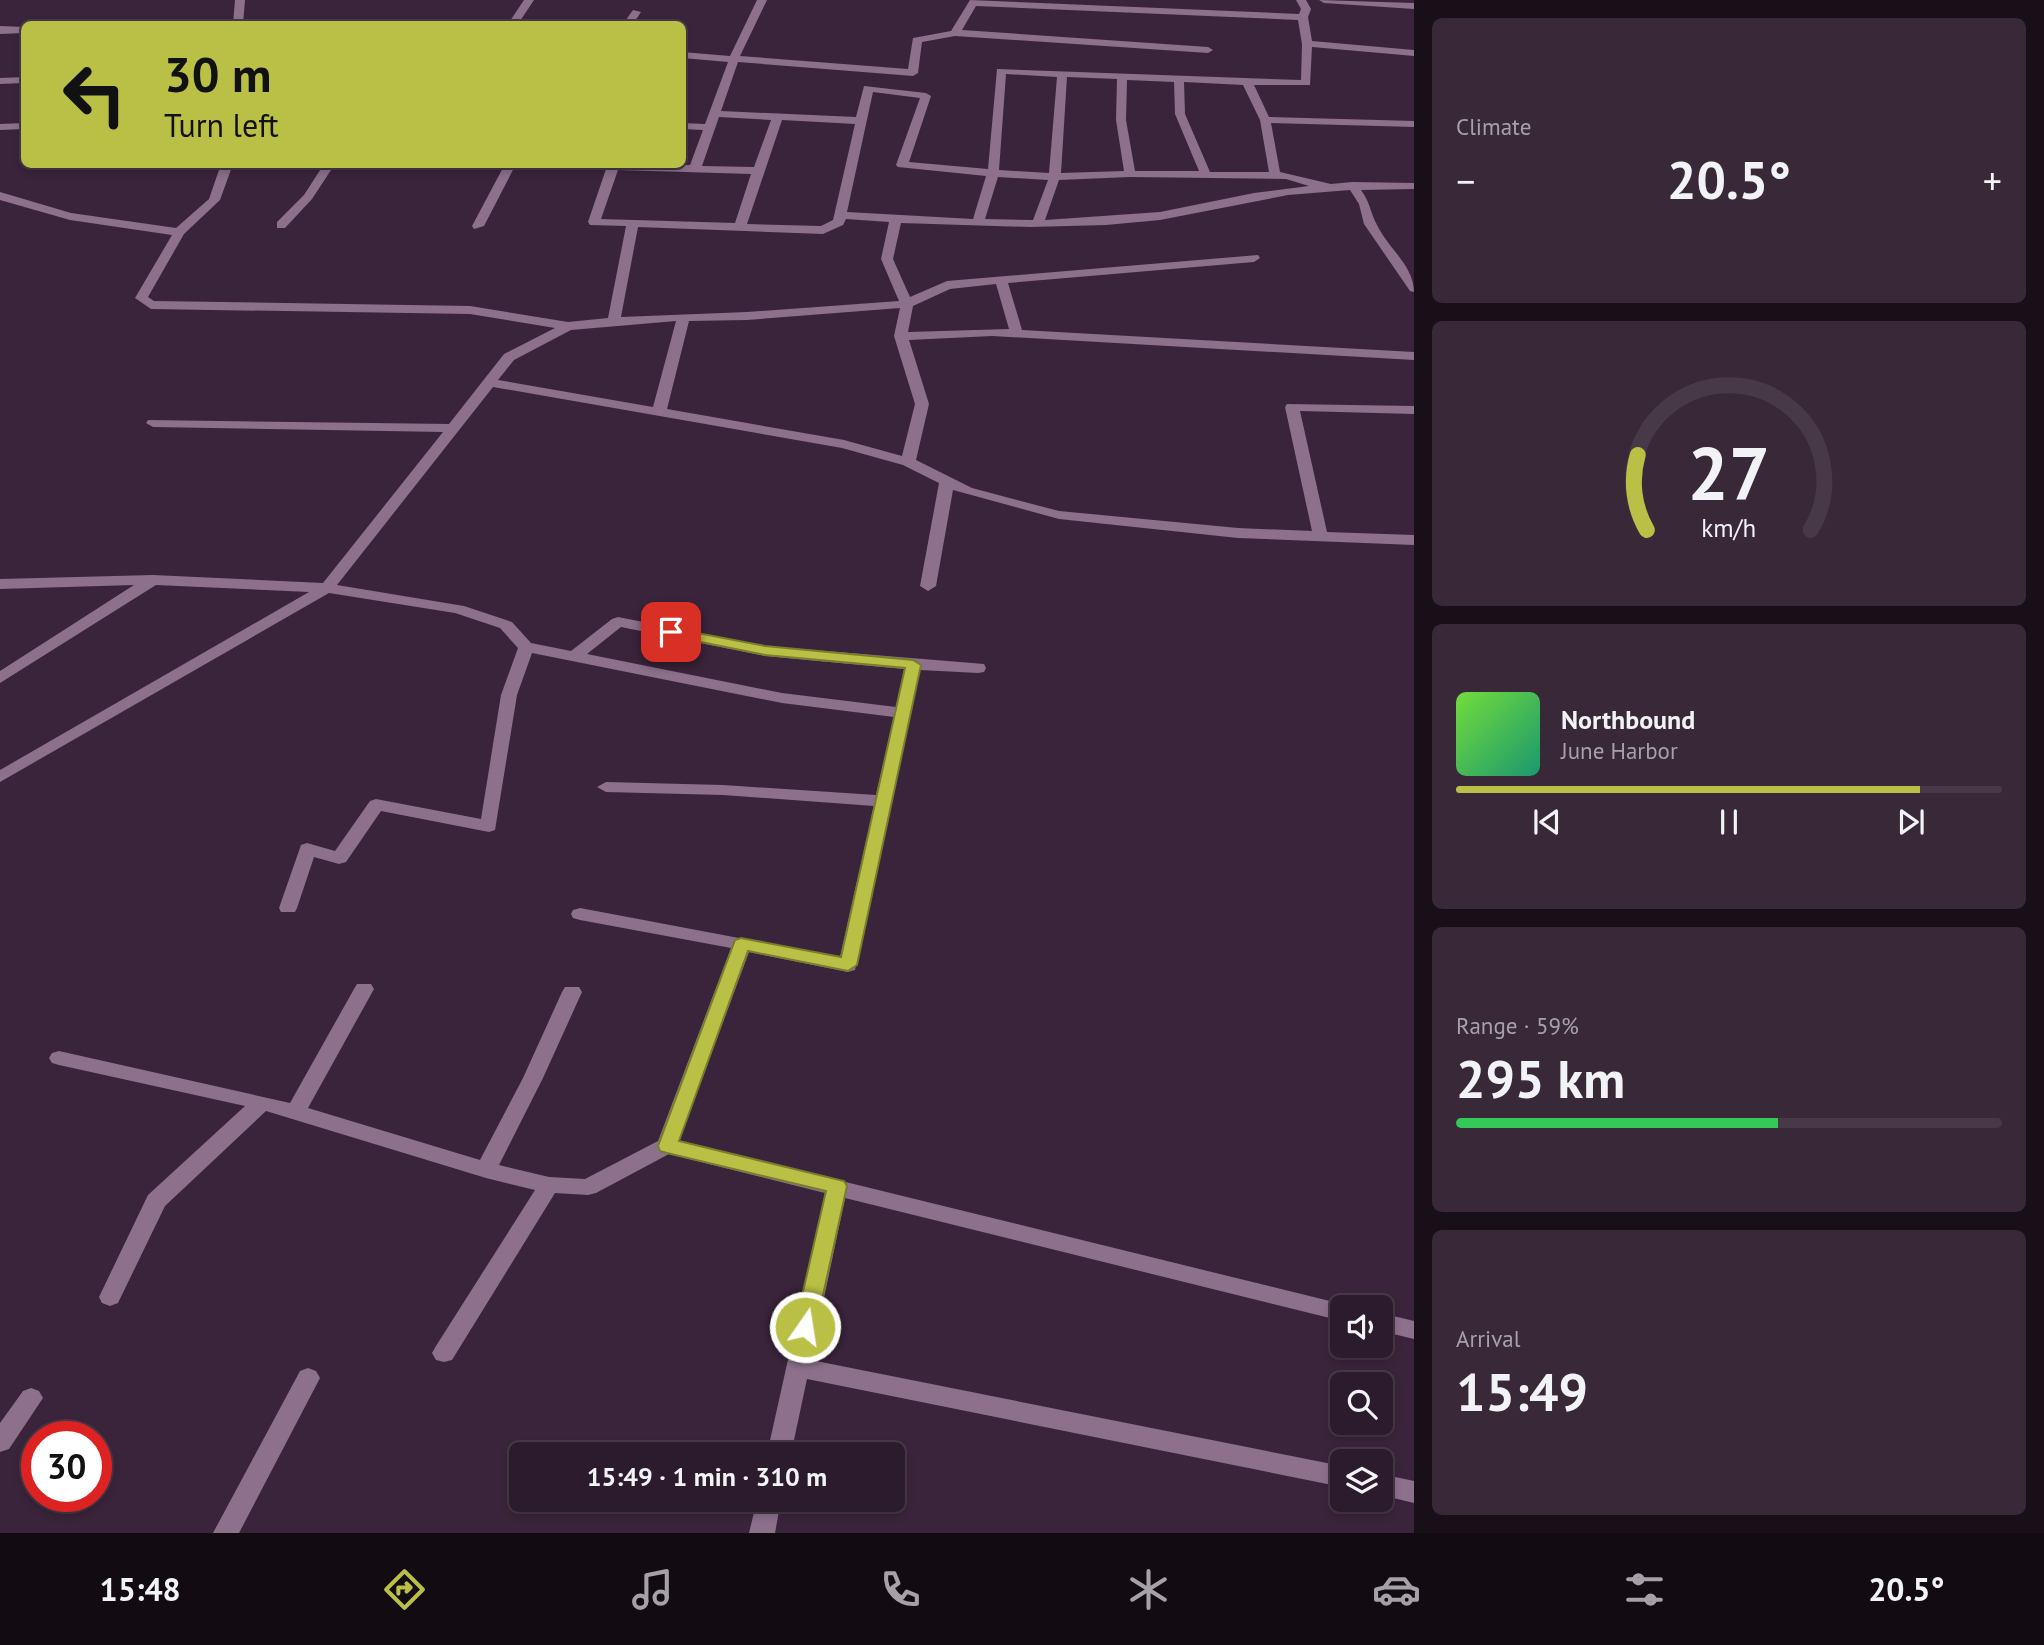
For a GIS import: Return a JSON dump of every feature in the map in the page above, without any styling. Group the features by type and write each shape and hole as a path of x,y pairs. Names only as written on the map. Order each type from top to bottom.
{"street":[{"path":"238,21 240,0"},
{"path":"515,21 529,0"},
{"path":"695,169 734,59 762,0"},
{"path":"978,223 993,173 1001,71 1306,83 1307,44 1303,18 1306,9 1301,0"},
{"path":"1324,0 1414,6"},
{"path":"955,33 974,1 1303,18"},
{"path":"630,21 636,12"},
{"path":"0,31 21,30"},
{"path":"686,55 913,73 917,40 955,33 1208,50"},
{"path":"1307,44 1414,53"},
{"path":"1038,223 1055,176 1062,74"},
{"path":"1122,77 1121,120 1130,174"},
{"path":"1179,79 1180,114 1205,173"},
{"path":"0,81 21,80"},
{"path":"1247,82 1265,120 1275,176"},
{"path":"611,168 594,222 823,230 839,222 868,88 926,96 902,165 1040,177 1205,173 1286,176 1328,187"},
{"path":"715,114 861,121"},
{"path":"740,227 778,117"},
{"path":"1265,120 1414,124"},
{"path":"0,127 21,126"},
{"path":"686,126 710,127"},
{"path":"226,168 214,200 178,232 141,298 151,305 470,310 568,326 907,304 947,285 1254,258"},
{"path":"281,225 308,197 327,168"},
{"path":"478,226 509,168"},
{"path":"667,168 758,171"},
{"path":"840,215 978,223 1143,219 1202,210 1273,193 1352,185 1414,186"},
{"path":"1352,185 1365,204 1370,224 1414,288"},
{"path":"1,197 70,216 178,232"},
{"path":"896,219 887,259 907,304 901,336 922,404 908,462"},
{"path":"614,321 633,223"},
{"path":"1001,281 1017,334"},
{"path":"659,412 684,317"},
{"path":"0,777 327,587 509,357 568,326"},
{"path":"901,336 1017,334 1414,356"},
{"path":"489,382 844,444 908,462 967,491 1059,515 1238,533 1414,540"},
{"path":"1321,537 1292,407 1414,410"},
{"path":"153,424 453,428"},
{"path":"928,586 947,481"},
{"path":"0,678 153,580"},
{"path":"0,584 153,580 327,587 360,595 458,609 506,625 526,647 782,698 903,713"},
{"path":"573,657 618,622 765,651 913,665 978,668"},
{"path":"288,908 307,849 339,858 376,804 489,826 509,695 526,647"},
{"path":"580,914 848,965 913,665"},
{"path":"606,787 723,790 884,800"},
{"path":"667,1146 741,944"},
{"path":"296,1112 364,989"},
{"path":"486,1170 572,992"},
{"path":"59,1058 262,1102 486,1170 549,1185 588,1187 667,1146 1330,1309"},
{"path":"110,1297 156,1201 262,1102"},
{"path":"444,1353 549,1185"},
{"path":"781,1442 837,1186"},
{"path":"1393,1325 1414,1330"},
{"path":"797,1367 1330,1475"},
{"path":"226,1533 308,1378"},
{"path":"0,1442 31,1398"},
{"path":"1393,1488 1414,1492"},
{"path":"762,1533 766,1512"}],"route":[{"path":"671,632 765,651 913,665 848,965 741,944 667,1146 837,1186 805,1327"}]}
